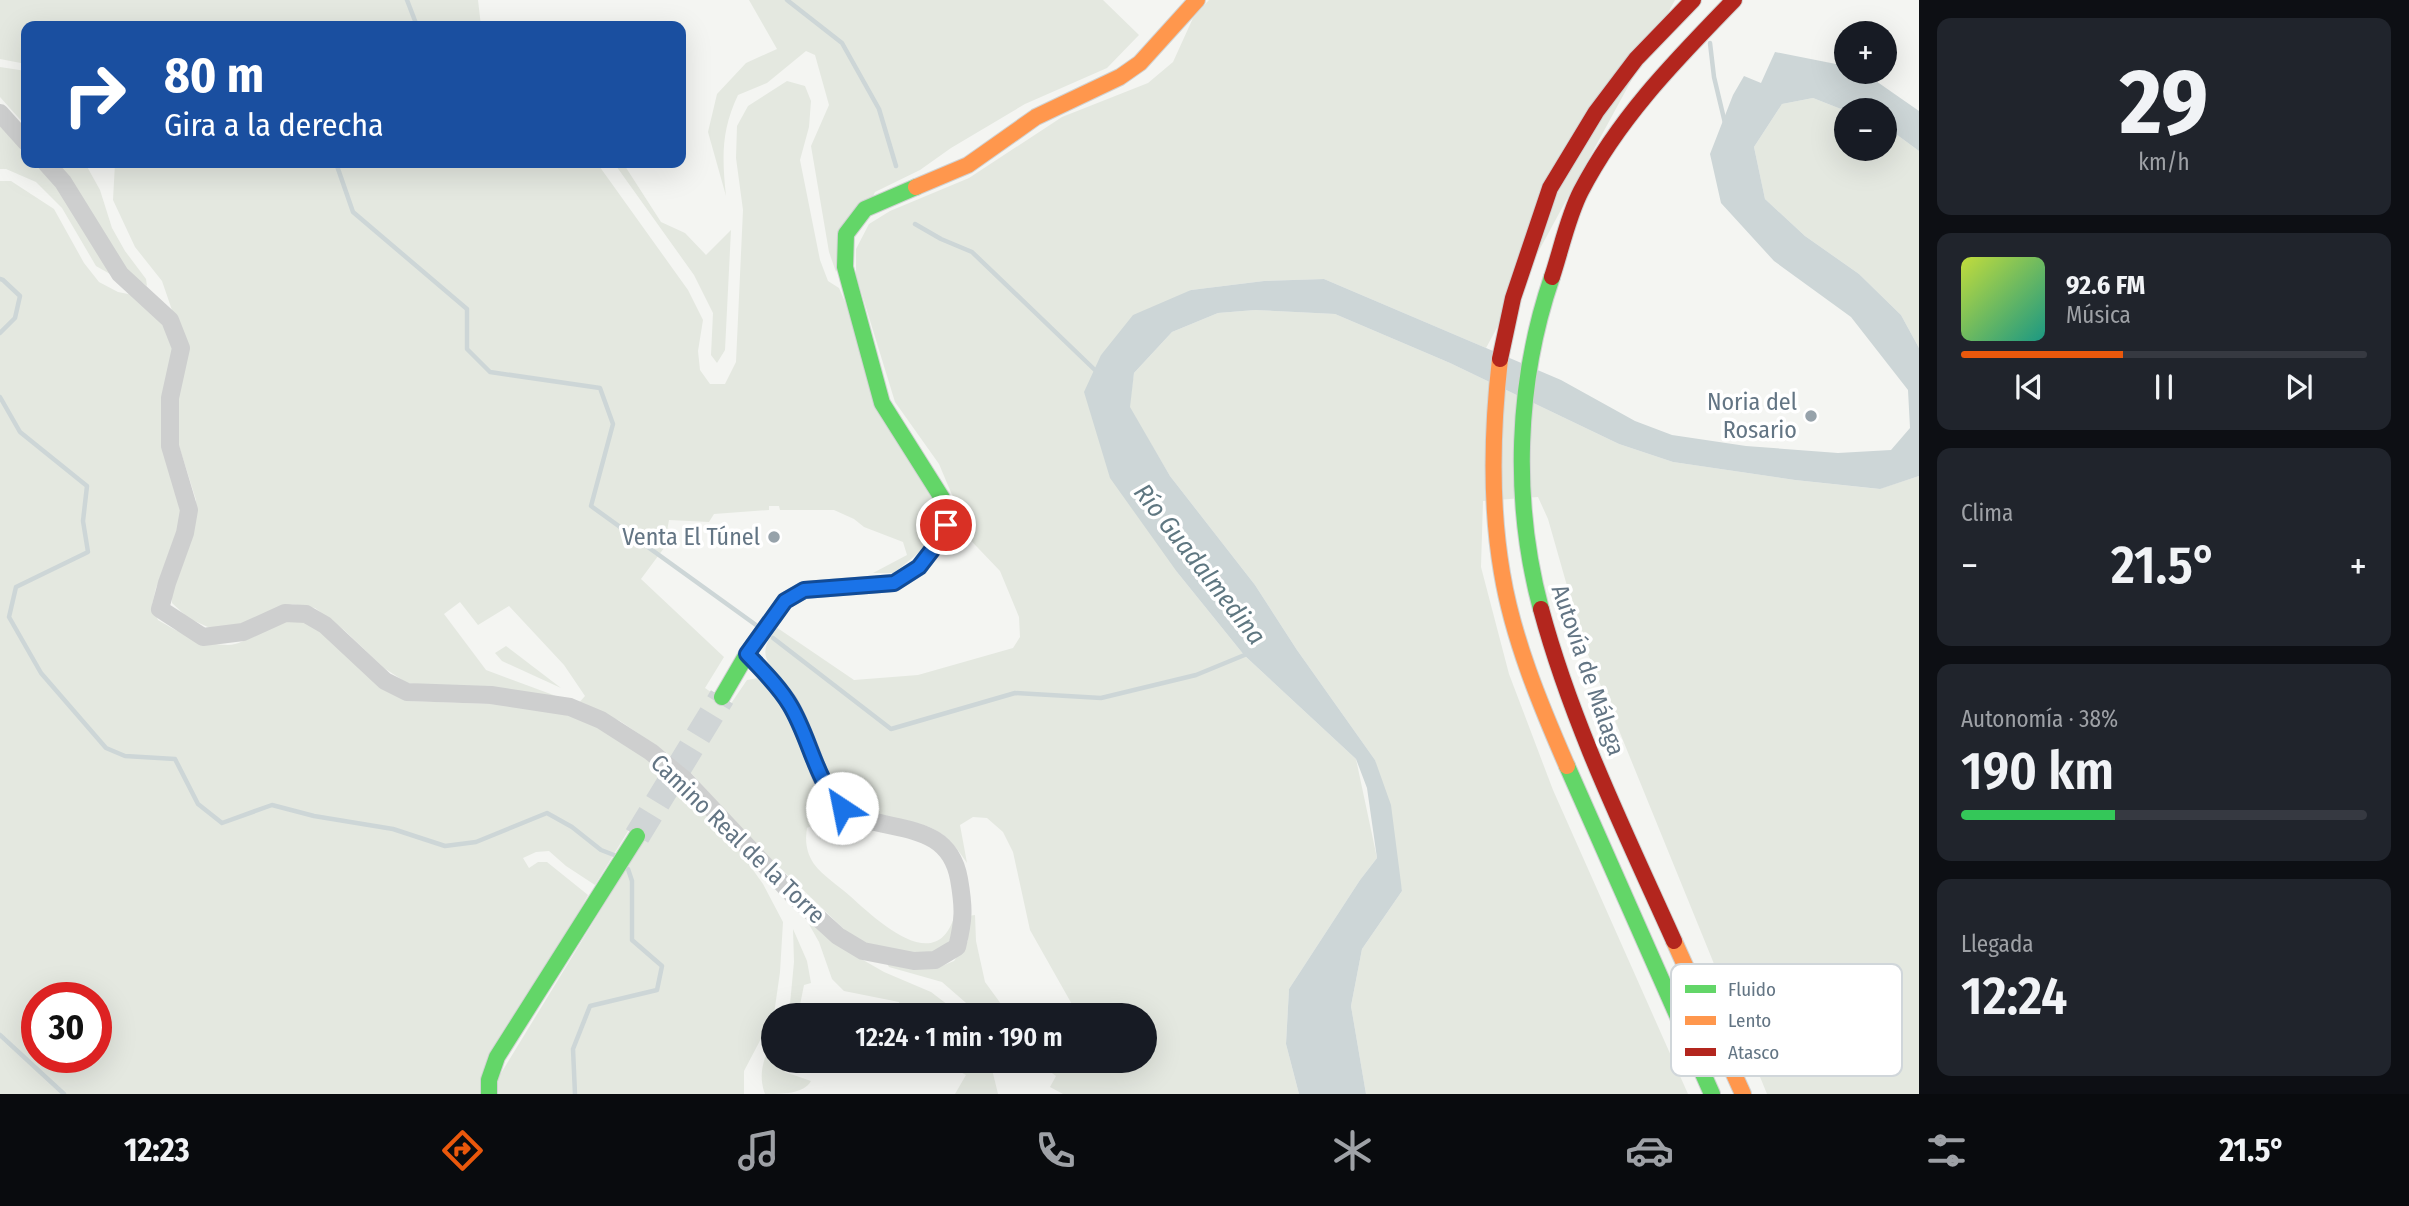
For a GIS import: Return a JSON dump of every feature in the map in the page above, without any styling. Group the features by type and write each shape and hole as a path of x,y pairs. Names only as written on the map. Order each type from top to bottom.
{"main road":[{"path":"722,697 747,654 785,601 804,590 894,583 919,567 942,537 946,525 942,498 882,403 845,267 846,234 865,209 968,165 1036,117 1120,77 1140,63 1197,0"},
{"name":"Autovía de Málaga","path":"1671,1001 1546,718 1519,641 1502,573 1495,500 1494,411 1500,356 1513,299 1550,188 1596,112 1636,59 1693,0"},
{"name":"Autovía de Málaga","path":"1685,964 1615,809 1572,705 1549,639 1532,576 1522,498 1523,440 1529,364 1541,309 1580,193 1620,127 1660,76 1734,0"},
{"path":"489,1094 489,1080 496,1058 637,835"},
{"name":"Autovía de Málaga","path":"1704,1076 1712,1094"},
{"name":"Autovía de Málaga","path":"1735,1076 1743,1094"}],"street":[{"path":"0,113 21,136"},
{"name":"Camino Real de la Torre","path":"50,168 63,182 120,274 170,320 180,348 170,398 170,446 189,510 185,533 160,609 204,637 243,632 285,613 306,614 325,625 385,681 407,692 491,695 570,707 580,711 601,720 650,752 685,780 792,894 838,936 863,951 914,961 934,960 957,947 964,920 963,904 950,853 938,841 923,833 858,817 842,808 829,794 790,704 774,682 747,654"}],"shaded area":[{"path":"0,0 478,0 480,21 21,21 21,63 0,59"},
{"path":"749,0 1103,0 1139,35 1107,68 1025,104 951,148 920,170 875,192 836,272 829,252 811,146 829,105 815,55 806,51 767,83 738,95 728,120 724,144 726,196 708,132 717,94 746,63 777,49"},
{"path":"1209,0 1675,0 1486,348 1324,279 1264,281 1191,290 1101,355 1177,572 1244,655 1356,759 1377,858 1289,989 1286,1044 1299,1094 1063,1094 1050,1087 1056,1076 1052,1073 1157,1073 1157,1003 1071,1003 1030,930 1013,852 1003,832 987,818 973,817 960,825 967,863 950,841 934,829 864,811 842,797 818,756 790,692 768,662 766,649 776,627 854,680 918,675 1013,648 1020,637 1019,617 1000,571 957,526 955,502 939,464 895,402 856,275 856,249 869,224 890,211 969,178 1062,117 1148,83 1173,62 1193,18"},
{"path":"0,67 21,70 21,120 0,97"},
{"path":"787,81 805,86 811,101 809,127 800,160 820,260 828,281 839,288 934,505 936,528 928,545 894,573 873,573 907,555 903,542 864,527 834,510 780,510 779,506 769,506 769,510 714,514 709,522 669,520 664,548 641,579 724,657 705,688 730,705 747,680 758,678 771,690 787,712 819,794 836,817 860,833 815,824 807,828 806,842 811,860 826,877 892,930 908,939 923,943 937,941 948,931 956,910 953,935 936,953 880,951 850,935 752,841 693,775 667,753 620,721 578,704 585,696 564,665 509,606 478,625 460,602 444,614 486,670 556,696 407,683 384,668 344,630 315,608 292,604 237,626 210,628 188,618 172,603 172,586 191,537 196,500 175,433 174,316 162,281 135,247 113,200 115,168 601,168 688,290 703,320 698,351 700,370 710,384 725,384 736,362 743,210 736,158 737,126 748,106"},
{"path":"1813,98 1834,106 1834,161 1897,161 1897,135 1919,151 1919,348 1901,315 1859,274 1805,236 1765,199 1754,147 1782,104"},
{"path":"0,121 21,144 21,168 44,168 54,177 117,278 96,266 62,208 36,182 0,169"},
{"path":"62,168 88,168 100,190 112,228 146,279 147,286 130,274 105,242"},
{"path":"618,168 626,168 661,222 685,233 706,255 731,230 725,350 717,363 711,355 713,313 694,275"},
{"path":"0,181 11,181 54,209 84,263 99,282 118,292 133,295 164,321 172,341 183,506 173,548 156,588 152,605 158,620 200,641 228,645 247,639 284,620 303,621 332,639 382,685 410,701 517,705 596,723 662,768 726,832 763,884 783,922 776,1003 761,1003 761,1039 744,1071 744,1094 497,1094 498,1078 646,836 633,823 595,885 549,851 536,852 523,858 529,868 538,862 547,862 588,895 480,1094 0,1094"},
{"path":"1255,310 1335,314 1450,363 1619,444 1673,462 1879,489 1919,476 1919,1094 1767,1094 1760,1076 1902,1076 1902,964 1714,964 1583,642 1548,519 1538,497 1483,501 1481,567 1509,674 1553,790 1671,1056 1671,1076 1680,1076 1688,1094 1366,1094 1351,1006 1362,949 1402,891 1375,760 1297,650 1255,585 1170,476 1129,407 1134,373 1172,332 1218,313"},
{"path":"506,646 561,688 502,661 495,653"},
{"path":"810,915 842,948 884,972 931,992 945,1003 899,1003 844,991 832,979 819,942 806,919"},
{"path":"975,915 976,941 985,982 1000,1003 966,1003 942,982 889,967 886,962 934,969 954,961 968,941 968,916"},
{"path":"793,929 807,961 811,983 804,985 800,1003 790,1003 794,962"},
{"path":"762,1073 788,1073 811,1081 803,1089 765,1094"},
{"path":"962,1073 993,1073 998,1094 955,1094 966,1075"}],"water":[{"name":"Río Guadalmedina","path":"1775,52 1834,64 1834,84 1880,84 1919,111 1919,151 1897,135 1897,98 1834,98 1834,106 1813,98 1782,104 1754,147 1765,199 1805,236 1859,274 1901,315 1919,348 1919,476 1880,489 1673,462 1619,444 1450,363 1335,314 1255,310 1218,313 1172,332 1134,373 1130,407 1170,476 1255,585 1297,650 1375,760 1391,805 1402,891 1362,949 1351,1006 1366,1094 1299,1094 1286,1044 1289,989 1377,858 1367,788 1356,759 1244,655 1177,572 1110,478 1084,392 1101,355 1133,315 1191,290 1264,281 1324,279 1561,380 1635,421 1672,435 1746,446 1838,453 1891,450 1910,428 1908,390 1851,317 1774,261 1721,203 1710,154 1733,95 1744,76 1761,83"}],"waterway":[{"path":"407,0 415,21"},
{"path":"787,0 842,43 879,109 896,166"},
{"path":"1710,43 1714,77 1725,123"},
{"path":"338,168 353,212 467,309 467,349 490,372 600,388 613,424 591,506 756,625"},
{"path":"915,224 972,252 1097,372"},
{"path":"0,279 20,296 15,318 0,333"},
{"path":"0,397 20,432 87,486 83,521 88,552 16,587 9,617 41,673 106,748 125,756 175,759 198,804 222,823 272,805 314,816 393,829 445,846 476,842 547,813 572,827 601,850 614,855"},
{"name":"Río Guadalmedina","path":"773,638 891,729 1015,693 1101,698 1196,675 1247,654"},
{"path":"575,1094 573,1049 590,1006 657,990 662,966 632,940 632,881 628,869"},
{"path":"0,1035 64,1094"}],"tunnel":[{"path":"637,836 722,697"}],"traffic: fast":[{"path":"722,697 747,654 785,601 804,590 894,583 919,567 942,537 946,525 942,498 882,403 845,267 846,234 865,209 916,187"},
{"path":"1541,609 1525,526 1522,442 1531,358 1552,277"},
{"path":"1567,766 1671,1001"},
{"path":"489,1094 489,1080 497,1057 637,836"},
{"path":"1704,1076 1712,1094"}],"traffic: slow":[{"path":"916,187 968,165 1036,117 1120,77 1140,63 1197,0"},
{"path":"1500,359 1494,466 1502,573 1520,647 1567,766"},
{"path":"1674,941 1684,964"},
{"path":"1735,1076 1743,1094"}],"traffic: jam":[{"path":"1500,359 1513,298 1550,188 1596,112 1636,59 1693,0"},
{"path":"1552,277 1576,201 1613,138 1650,90 1734,0"},
{"path":"1541,609 1584,736 1674,941"}],"place":[{"name":"Noria del Rosario","path":"1811,416"},
{"name":"Venta El Túnel","path":"774,537"}],"route":[{"path":"842,808 829,794 790,704 774,682 747,654 785,601 804,590 894,583 919,567 942,537 946,525"}]}
